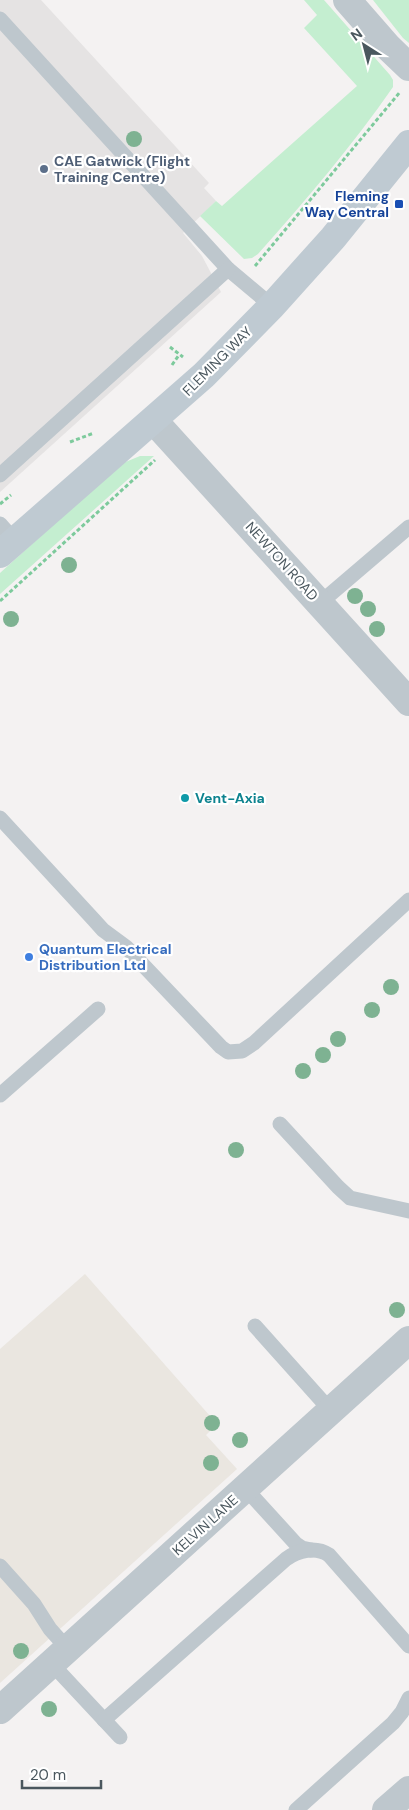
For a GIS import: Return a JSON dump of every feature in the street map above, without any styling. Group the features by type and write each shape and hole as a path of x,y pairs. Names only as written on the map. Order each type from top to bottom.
{"street":[{"path":"347,0 388,47 406,77"},
{"name":"FLEMING WAY","path":"5,540 154,421 204,375 272,306 333,238 409,144"},
{"name":"NEWTON ROAD","path":"154,421 320,603 405,690"},
{"name":"KELVIN LANE","path":"0,1710 409,1340"}],"lane":[{"path":"0,19 228,269 272,306"},
{"path":"0,475 228,269"},
{"path":"320,603 409,527"},
{"path":"0,818 103,930 126,947 221,1047 228,1052 242,1051 254,1043 409,900"},
{"path":"0,1095 98,1009"},
{"path":"280,1124 350,1198 409,1211"},
{"path":"255,1326 331,1411"},
{"path":"246,1489 292,1540 302,1548 320,1551 329,1555 409,1646"},
{"path":"104,1720 286,1559 295,1553 311,1550"},
{"path":"0,1566 31,1600 50,1629 59,1656 104,1720 120,1737"},
{"path":"296,1810 393,1723 402,1712 409,1698"}],"path":[{"path":"239,280 260,262 406,77"},
{"path":"169,346 179,355 169,369"},
{"path":"69,442 99,431"},
{"path":"0,601 175,443"},
{"path":"0,504 14,492"}],"shaded area":[{"name":"CAE Gatwick (Flight Training Centre)","path":"0,0 41,0 209,183 204,188 216,201 183,233 202,256 221,292 0,492"},
{"path":"85,1274 217,1424 206,1435 237,1469 0,1683 0,1349"}],"green space":[{"path":"304,0 324,0 390,75 393,80 393,87 345,152 294,213 258,254 252,258 244,259 200,216 216,201 222,206 357,86 304,28 317,15"},
{"path":"373,0 409,0 409,43 403,38"},
{"path":"140,456 154,456 0,594 0,573 115,469 123,463"}],"place":[{"name":"CAE Gatwick (Flight Training Centre)","path":"44,169"},
{"name":"Fleming Way Central","path":"399,204"},
{"name":"Vent-Axia","path":"185,798"},
{"name":"Quantum Electrical Distribution Ltd","path":"29,957"}]}
